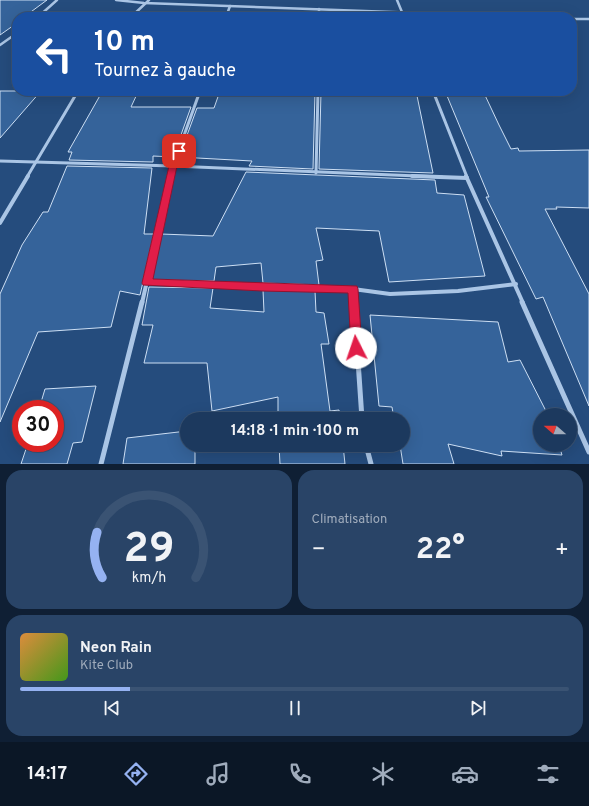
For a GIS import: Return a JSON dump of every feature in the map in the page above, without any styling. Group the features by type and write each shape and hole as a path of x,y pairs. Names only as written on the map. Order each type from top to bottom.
{"street":[{"path":"44,12 57,0"},
{"path":"116,0 144,3 402,12 397,0"},
{"path":"136,12 149,0"},
{"path":"228,12 230,6"},
{"path":"577,19 589,19"},
{"path":"0,45 12,37"},
{"path":"0,223 75,96"},
{"path":"101,464 147,283 173,166 198,96"},
{"path":"316,173 318,96"},
{"path":"435,96 467,178 516,284 589,452"},
{"path":"0,162 37,161 467,178"},
{"path":"147,283 353,289 390,294 458,291 516,284"},
{"path":"353,289 361,412"},
{"path":"368,452 371,464"}],"building":[{"path":"0,0 47,0 31,12 12,12 12,27 0,35"},
{"path":"0,91 12,91 12,96 37,96 0,138"},
{"path":"100,96 136,96 131,107 191,107 173,157 153,156 153,162 69,160 72,152 68,152"},
{"path":"218,96 315,96 313,169 249,166 252,161 179,157 197,108 214,108"},
{"path":"321,96 417,96 433,173 319,169"},
{"path":"447,96 485,96 511,149 518,148 519,151 589,150 589,208 556,207 557,209 545,209 589,294 589,406 543,297 536,299 486,197 489,197"},
{"path":"67,166 152,168 144,234 154,234 140,295 120,291 111,327 38,332 0,422 0,294 22,245 43,212 48,212"},
{"path":"246,172 435,180 437,193 464,195 485,276 389,282 379,231 316,228 323,260 316,261 319,285 263,283 261,263 216,267 214,281 151,280 161,234 213,236"},
{"path":"149,287 213,288 210,308 264,312 263,290 315,291 316,312 324,313 329,344 321,344 330,411 339,410 339,412 278,412 278,397 212,411 207,363 144,363 153,325 142,325"},
{"path":"370,315 498,322 508,362 520,360 544,408 533,408 533,452 561,452 562,455 501,451 502,456 448,444 454,464 403,464 401,452 410,452 410,412 393,412 392,407 379,406"},
{"path":"96,386 82,442 73,443 67,464 21,464 25,452 64,452 64,400 42,400 45,389"},
{"path":"180,432 180,452 195,452 195,464 123,464 127,438"},
{"path":"279,452 344,452 345,464 280,464"}],"route":[{"path":"179,151 173,166 147,283 353,289 356,348"}]}
